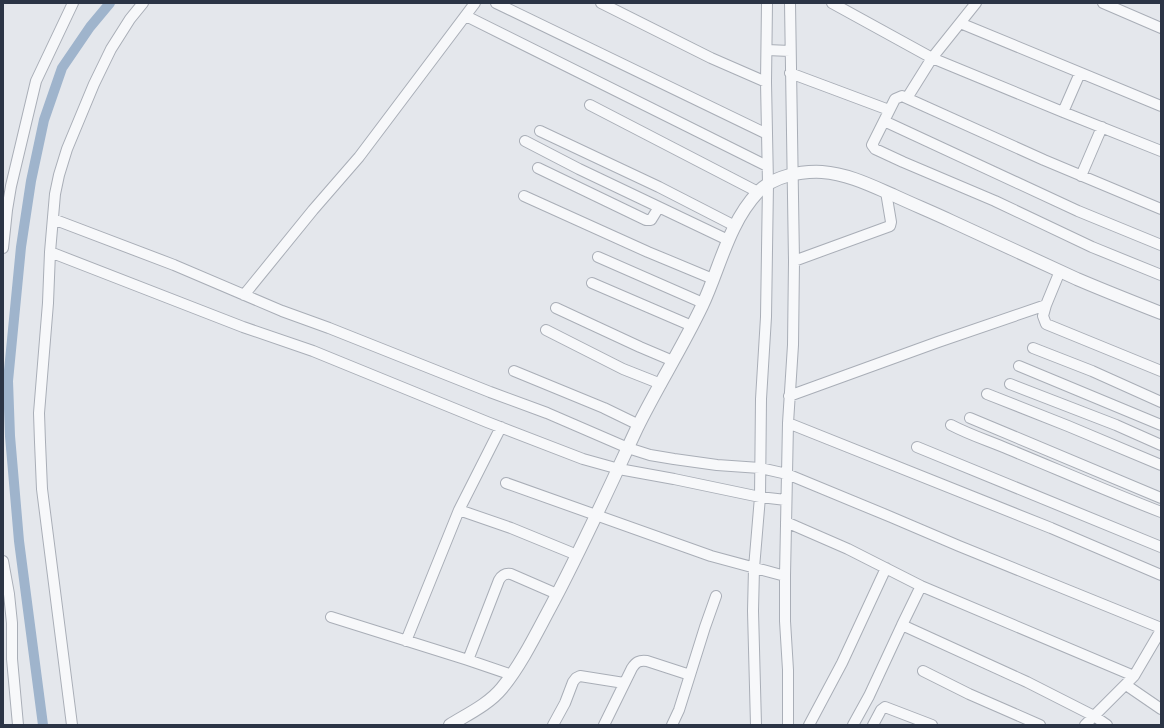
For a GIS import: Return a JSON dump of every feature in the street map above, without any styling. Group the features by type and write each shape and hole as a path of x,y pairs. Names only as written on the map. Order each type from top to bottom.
{"street":[{"path":"3,242 11,186 36,81 73,3"},
{"path":"72,725 41,470 39,413 55,194 59,175 77,124 110,49 130,19 143,3"},
{"path":"244,295 313,210 359,157 475,3"},
{"path":"496,3 767,134"},
{"path":"601,3 711,58 766,82"},
{"path":"756,725 753,611 754,568 760,497 761,399 766,317 768,184 766,82 767,3"},
{"path":"788,725 785,576 788,423 794,261 790,3"},
{"path":"832,3 932,58 1161,151"},
{"path":"907,98 932,58 976,3"},
{"path":"1103,3 1161,28"},
{"path":"466,16 767,166"},
{"path":"960,23 1161,106"},
{"path":"767,50 790,51"},
{"path":"790,73 889,110"},
{"path":"1063,112 1080,73"},
{"path":"1161,209 1044,160 902,96 897,97 872,144 876,149 995,201 1092,247 1161,275"},
{"path":"590,105 758,192"},
{"path":"884,121 1078,211 1161,245"},
{"path":"1081,176 1102,127"},
{"path":"540,131 652,183 735,226"},
{"path":"525,141 659,208 728,240"},
{"path":"538,168 646,220 653,219 659,208"},
{"path":"450,725 492,698 501,690 512,675 557,594 619,469 639,424 692,326 735,226 758,192 768,184 792,175 820,172 851,177 1060,271 1161,313"},
{"path":"794,261 890,226 891,222 886,192"},
{"path":"524,196 648,252 713,279"},
{"path":"53,219 174,265 244,295 547,413 628,448 650,455 695,462 760,468 787,474 1161,629 1134,676 1086,725"},
{"path":"50,252 243,327 313,351 583,459 619,469 760,497 786,500"},
{"path":"598,257 703,303"},
{"path":"1060,271 1043,316 1046,324 1161,371"},
{"path":"592,283 692,326"},
{"path":"789,396 1046,305"},
{"path":"556,308 673,361"},
{"path":"546,330 623,369 661,384"},
{"path":"1033,348 1092,371 1161,402"},
{"path":"1019,366 1161,425"},
{"path":"514,371 598,405 639,424"},
{"path":"1010,384 1161,445"},
{"path":"987,394 1068,426 1161,466"},
{"path":"970,418 1161,498"},
{"path":"788,423 1051,528 1161,575"},
{"path":"951,426 1161,512"},
{"path":"406,641 459,510 501,427"},
{"path":"917,447 1161,547"},
{"path":"506,483 711,556 785,576"},
{"path":"459,510 511,528 577,555"},
{"path":"786,522 819,536 921,586 1134,676"},
{"path":"3,561 12,623 12,659 18,725"},
{"path":"809,725 842,663 886,568"},
{"path":"468,660 502,575 511,574 557,594"},
{"path":"853,725 869,696 921,586"},
{"path":"672,725 679,710 716,596"},
{"path":"331,617 512,675"},
{"path":"902,626 1027,682 1094,716 1107,725"},
{"path":"604,725 632,668 640,660 690,675"},
{"path":"923,672 1040,725"},
{"path":"553,725 576,678 580,676 624,684"},
{"path":"1126,685 1161,709"},
{"path":"873,725 881,710 885,707 932,725"}],"waterway":[{"path":"43,725 19,541 10,436 8,381 21,247 31,181 44,120 62,68 90,27 110,3"}]}
